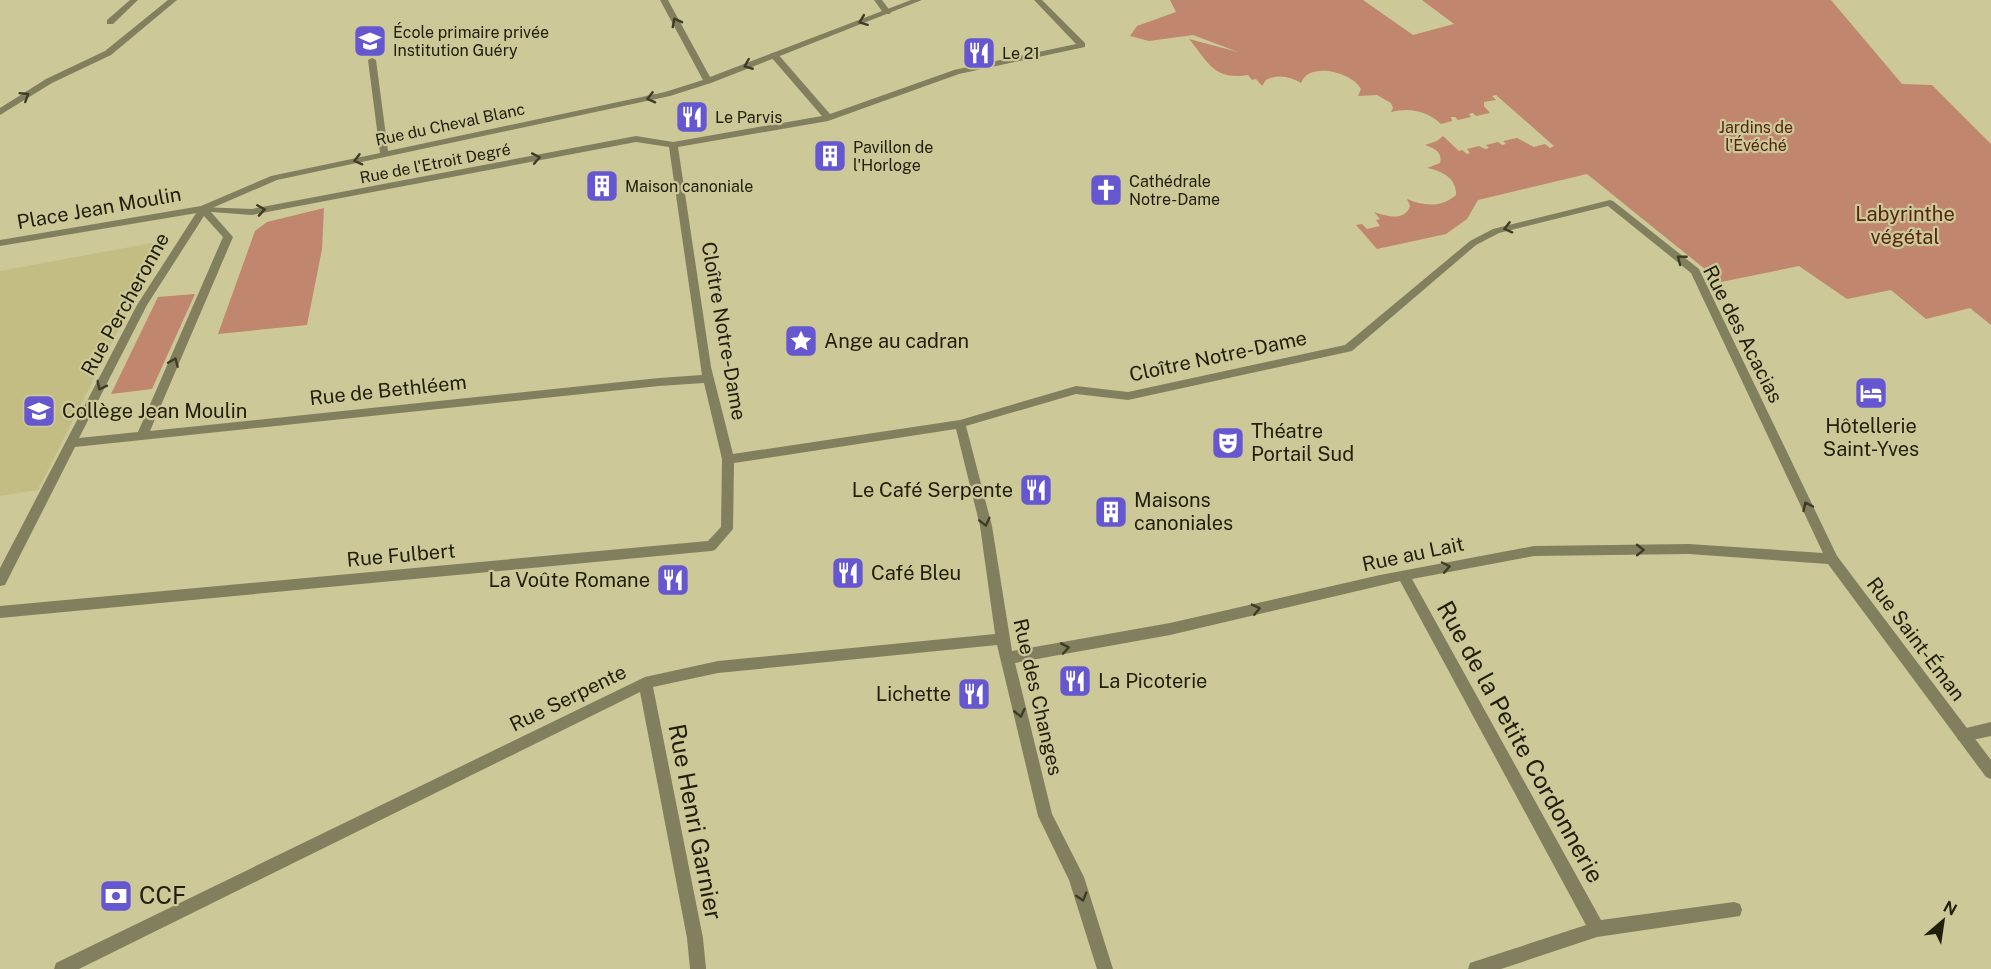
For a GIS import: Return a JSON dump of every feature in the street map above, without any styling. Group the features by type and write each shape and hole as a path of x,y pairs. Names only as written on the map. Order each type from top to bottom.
{"street":[{"path":"110,22 134,0"},
{"path":"0,112 49,81 108,53 173,0"},
{"path":"664,0 708,81"},
{"path":"878,0 887,12"},
{"name":"Rue du Cheval Blanc","path":"203,208 274,178 354,162 384,152 627,104 708,81 918,0"},
{"path":"673,145 828,118 957,72 1082,45 1038,0"},
{"path":"774,55 828,118"},
{"path":"372,60 384,152"},
{"name":"Rue de l'Etroit Degré","path":"203,208 252,212 636,139 673,145"},
{"name":"Cloître Notre-Dame","path":"673,145 708,379 728,459 960,424 1076,390 1128,396 1348,348"},
{"name":"Rue des Acacias","path":"1348,348 1473,243 1496,231 1610,203 1695,271 1832,559"},
{"path":"143,435 228,237 203,208"},
{"name":"Place Jean Moulin","path":"0,243 203,208"},
{"name":"Rue Percheronne","path":"0,581 142,305 203,208"},
{"name":"Rue de Bethléem","path":"72,443 660,382 708,379"},
{"name":"Rue des Changes","path":"960,424 986,526 1002,639 1045,816 1076,877 1105,969"},
{"name":"Rue Fulbert","path":"0,612 711,546 727,529 728,459"},
{"name":"Rue au Lait","path":"1007,658 1170,629 1404,576 1534,551 1689,549 1832,559"},
{"name":"Rue Saint-Éman","path":"1832,559 1991,772"},
{"name":"Rue de la Petite Cordonnerie","path":"1404,576 1597,929"},
{"name":"Rue Serpente","path":"62,969 645,683 718,667 1002,639"},
{"name":"Rue Henri Garnier","path":"645,683 695,938 698,969"},
{"path":"1963,735 1991,729"},
{"path":"1476,969 1597,929 1734,910"}],"shaded area":[{"name":"Collège Jean Moulin","path":"152,243 149,269 38,490 0,496 0,271"}],"green space":[{"name":"Jardins de l'Évéché","path":"1170,0 1363,0 1413,35 1454,24 1422,0 1831,0 1902,84 1932,85 1991,144 1991,325 1970,308 1926,319 1891,290 1847,299 1799,266 1721,282 1587,174 1478,200 1467,219 1446,234 1377,249 1356,225 1362,224 1367,229 1380,226 1376,220 1380,219 1374,212 1399,216 1404,214 1410,206 1407,199 1419,203 1439,204 1456,195 1454,184 1447,176 1427,168 1440,163 1441,159 1437,151 1425,145 1443,136 1459,151 1462,150 1467,154 1470,153 1467,149 1479,146 1485,149 1489,148 1486,145 1498,142 1502,145 1506,144 1503,141 1517,138 1534,147 1545,144 1550,148 1554,146 1496,95 1492,96 1496,100 1484,102 1484,106 1490,113 1476,116 1473,113 1469,114 1471,117 1458,120 1451,117 1452,121 1441,124 1418,111 1391,112 1393,108 1391,103 1377,95 1358,96 1361,89 1356,83 1331,71 1312,72 1301,83 1279,76 1266,80 1262,86 1248,75 1236,76 1219,72 1206,61 1189,39 1238,52 1193,35 1149,41 1130,36 1137,26 1176,12"},
{"path":"324,208 322,249 307,325 218,334 255,231 267,222"},
{"path":"195,294 152,389 111,394 158,297"}],"place":[{"name":"École primaire privée Institution Guéry","path":"370,41"},
{"name":"Le 21","path":"979,53"},
{"name":"Le Parvis","path":"692,117"},
{"name":"Pavillon de l'Horloge","path":"830,156"},
{"name":"Maison canoniale","path":"602,186"},
{"name":"Cathédrale Notre-Dame","path":"1106,190"},
{"name":"Ange au cadran","path":"801,341"},
{"name":"Hôtellerie Saint-Yves","path":"1871,393"},
{"name":"Collège Jean Moulin","path":"39,411"},
{"name":"Théatre Portail Sud","path":"1228,443"},
{"name":"Le Café Serpente","path":"1036,490"},
{"name":"Maisons canoniales","path":"1111,512"},
{"name":"Café Bleu","path":"848,573"},
{"name":"La Voûte Romane","path":"673,580"},
{"name":"La Picoterie","path":"1075,681"},
{"name":"Lichette","path":"974,694"},
{"name":"CCF","path":"116,896"}],"park label":[{"name":"Labyrinthe végétal","path":"1905,226"}]}
